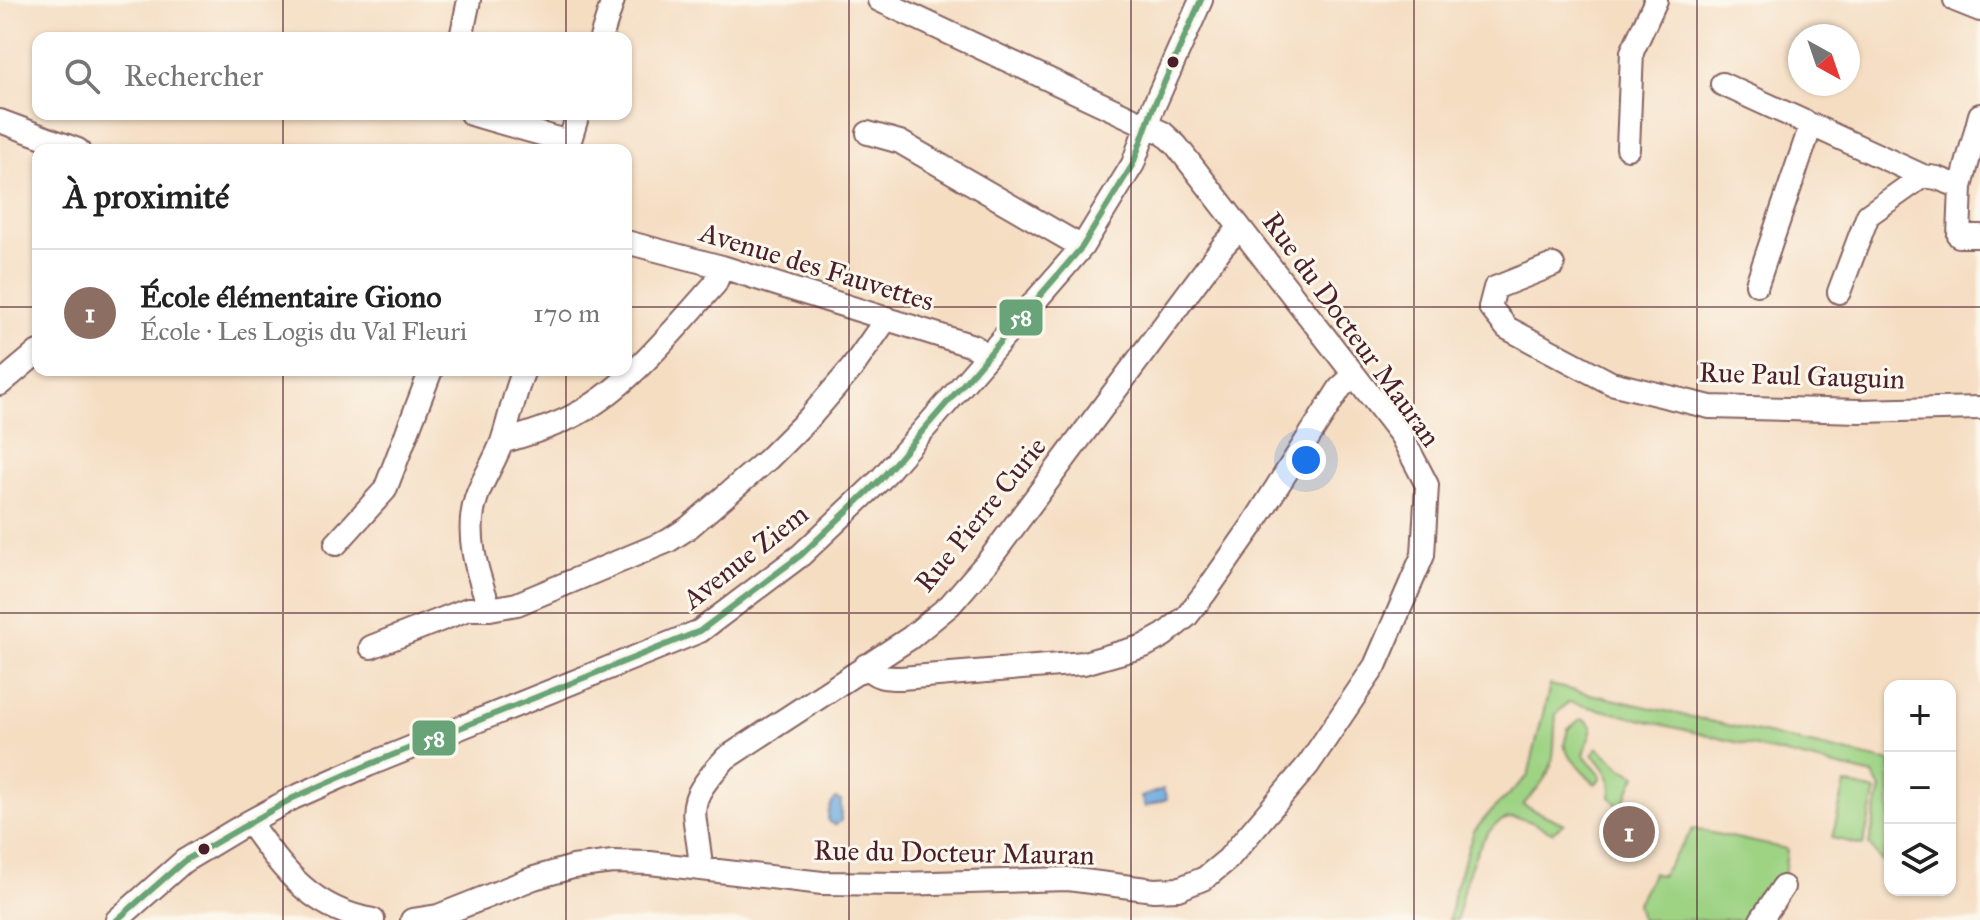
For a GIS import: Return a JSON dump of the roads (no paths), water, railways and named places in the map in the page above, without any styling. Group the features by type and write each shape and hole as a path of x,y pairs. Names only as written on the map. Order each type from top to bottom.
{"street":[{"path":"462,32 469,0"},
{"path":"603,32 613,0"},
{"name":"Rue du Docteur Mauran","path":"412,920 438,916 534,878 573,867 613,862 822,883 1068,879 1154,890 1178,889 1205,878 1228,859 1317,753 1375,666 1423,555 1427,485 1401,435 1176,145 1163,133 879,0"},
{"name":"Avenue Ziem","path":"117,920 184,861 293,798 557,687 680,640 716,622 801,555 872,488 1082,247 1133,164 1146,125 1201,0"},
{"path":"1628,148 1632,52 1656,0"},
{"path":"1955,0 1980,10"},
{"path":"1722,84 1923,176 1961,187"},
{"path":"1980,115 1961,187 1959,236 1980,236"},
{"path":"489,120 562,144"},
{"path":"569,144 576,120"},
{"path":"0,121 62,144"},
{"path":"1757,284 1811,125"},
{"path":"868,133 900,142 1082,247"},
{"path":"1839,292 1868,215 1923,176"},
{"name":"Rue Pierre Curie","path":"701,869 692,810 696,796 709,776 726,758 910,638 950,605 968,586 1223,246 1240,228"},
{"name":"Avenue des Fauvettes","path":"632,244 722,267 887,318 973,346 988,355"},
{"name":"Rue Paul Gauguin","path":"1553,265 1495,288 1490,307 1507,328 1611,383 1710,407 1860,411 1980,408"},
{"path":"632,372 715,284 722,267"},
{"path":"371,647 468,609 517,604 668,541 688,528 768,459 810,417 852,368 887,318"},
{"path":"0,384 32,357"},
{"path":"336,544 385,490 429,376"},
{"path":"490,609 476,563 471,529 477,496 502,442 522,376"},
{"path":"502,442 572,417 603,397 627,376"},
{"path":"866,665 870,672 883,678 901,678 1084,663 1144,646 1164,635 1187,616 1205,593 1252,526 1340,388 1353,376"},
{"path":"249,822 313,897 353,917 373,920"},
{"path":"1761,920 1783,887"}],"water":[{"path":"1163,789 1167,799 1145,807 1141,797"},
{"path":"836,799 841,801 841,821 835,825 829,822 828,816 830,806"}],"place":[{"name":"École élémentaire Giono","path":"1629,832"}]}
